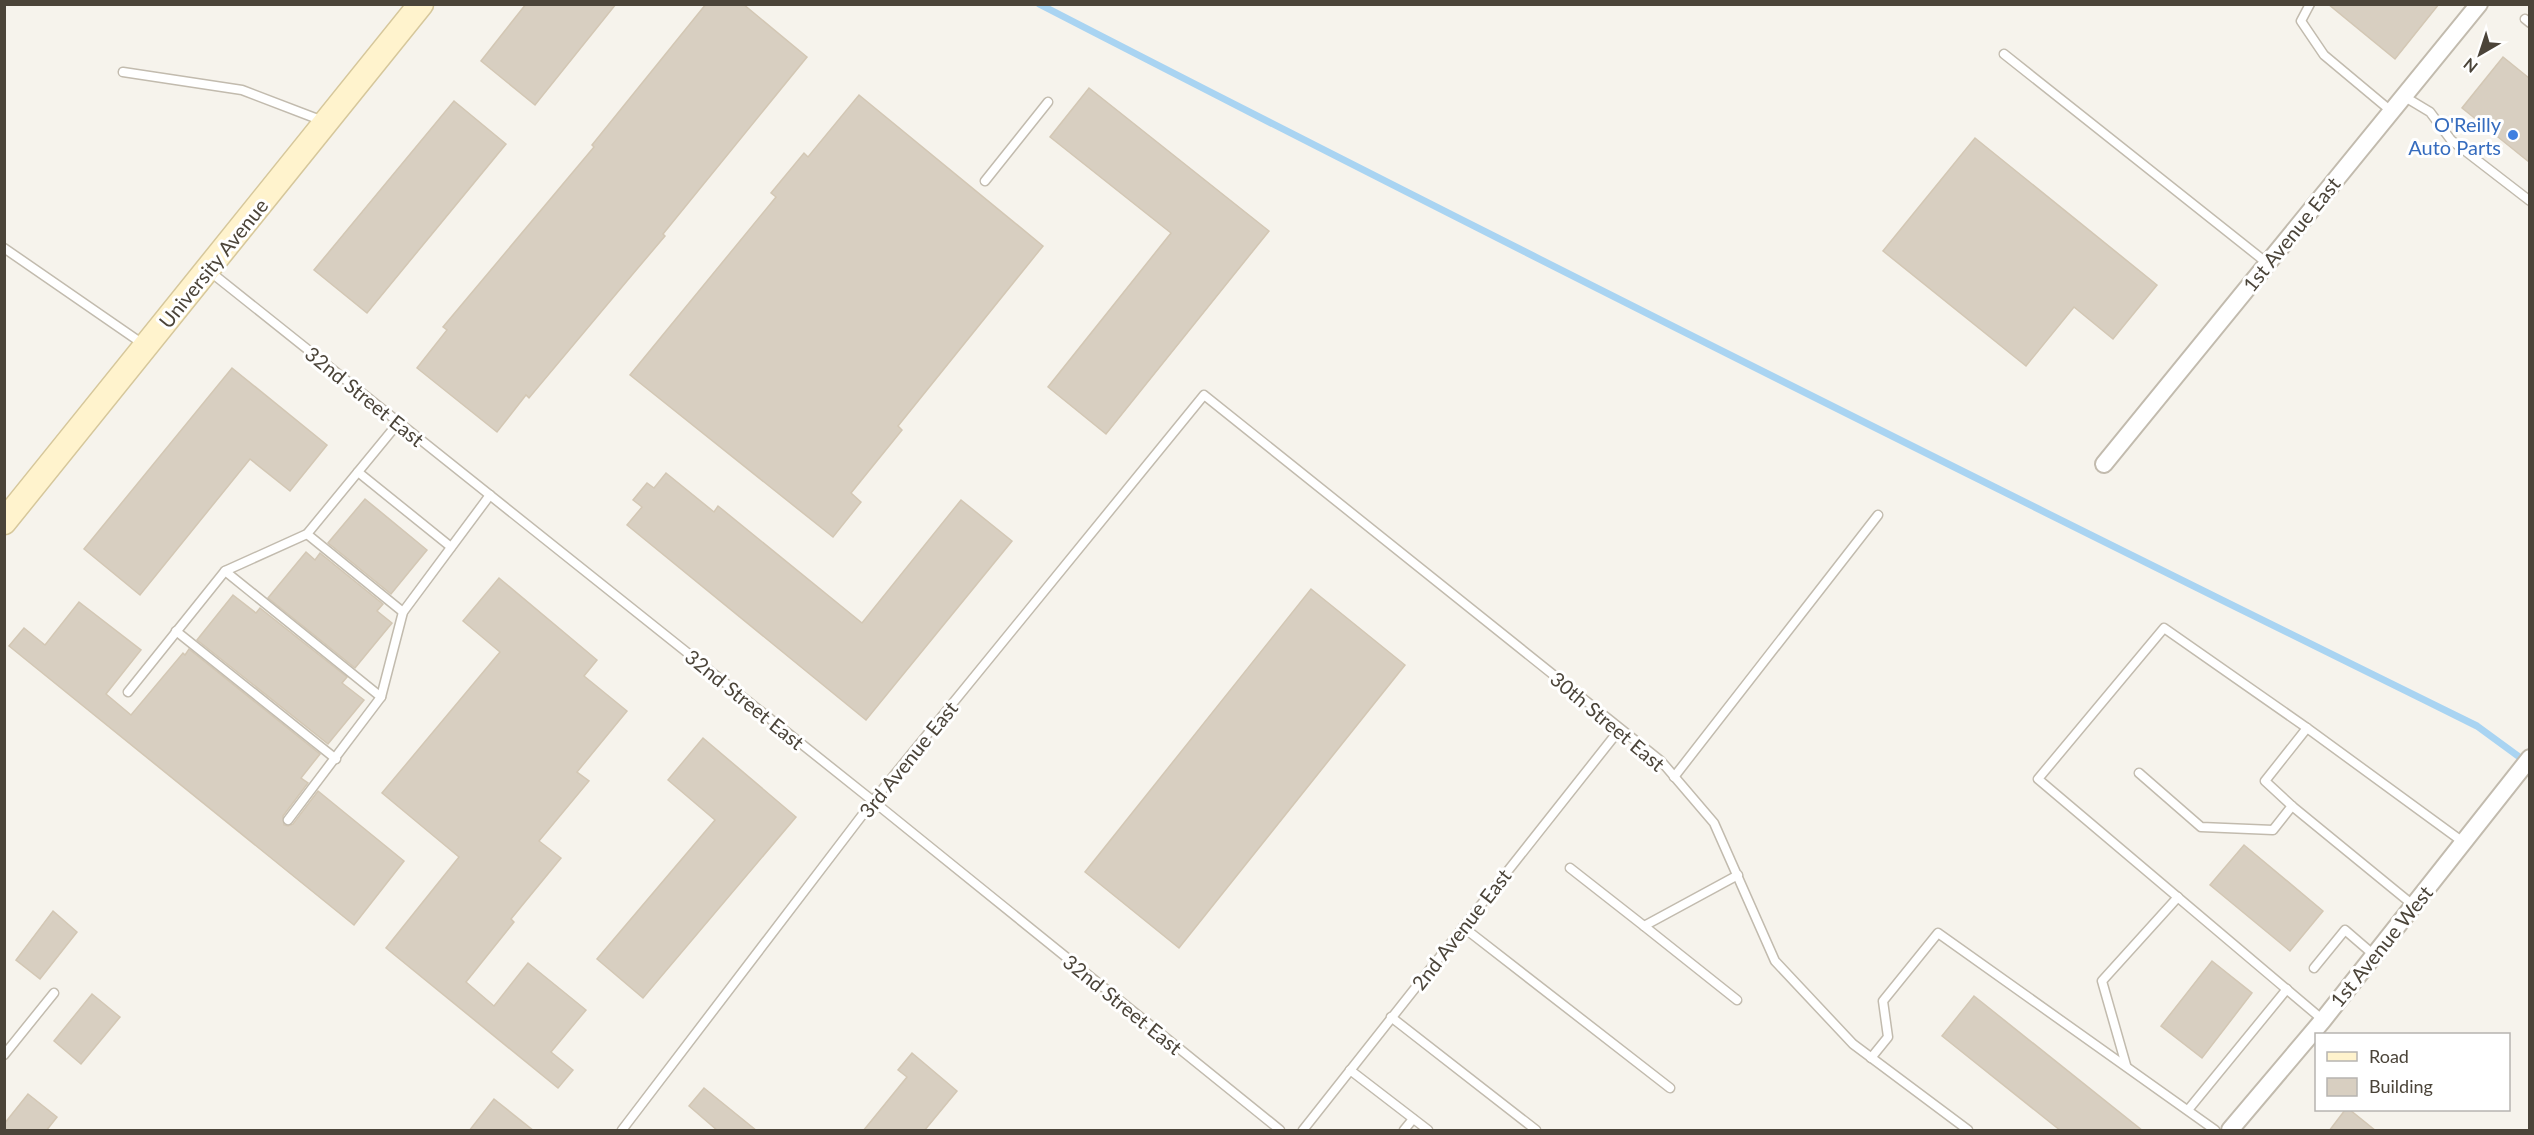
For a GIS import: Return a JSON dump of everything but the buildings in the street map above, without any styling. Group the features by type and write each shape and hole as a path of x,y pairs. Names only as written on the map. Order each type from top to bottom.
{"street":[{"name":"University Avenue","path":"8,512 208,270 421,4"},
{"name":"1st Avenue East","path":"2104,464 2479,4"},
{"name":"1st Avenue West","path":"2230,1131 2323,1020 2529,758"}],"lane":[{"path":"2310,4 2301,21 2324,55 2391,111"},
{"path":"2004,54 2267,263"},
{"path":"123,72 242,90 327,122"},
{"path":"2405,97 2430,112 2451,140 2529,201"},
{"path":"985,181 1048,102"},
{"path":"4,248 146,346"},
{"name":"32nd Street East","path":"208,270 873,801 1280,1131"},
{"name":"30th Street East","path":"1204,395 1660,761 1714,824 1775,961 1853,1044 1968,1131"},
{"name":"3rd Avenue East","path":"622,1131 873,801 1204,395"},
{"path":"128,692 225,571 307,534 399,422"},
{"path":"358,472 451,547"},
{"path":"288,820 381,697 403,612 490,495"},
{"path":"1674,777 1878,515"},
{"path":"307,534 403,612"},
{"path":"225,571 381,697"},
{"path":"2323,1020 2038,779 2164,628 2307,728 2463,842"},
{"path":"176,631 336,759"},
{"path":"2307,728 2265,781 2292,806 2413,905"},
{"name":"2nd Avenue East","path":"1303,1131 1620,729"},
{"path":"2139,773 2201,827 2273,830 2292,806"},
{"path":"1569,868 1737,1000"},
{"path":"1644,926 1737,875"},
{"path":"2126,1065 2102,981 2178,897"},
{"path":"1463,927 1670,1088"},
{"path":"2314,968 2345,930 2374,955"},
{"path":"1871,1058 1888,1037 1883,1001 1938,933 2126,1065 2215,1131"},
{"path":"2188,1110 2287,989"},
{"path":"4,1056 54,993"},
{"path":"1391,1017 1536,1131"},
{"path":"1350,1070 1428,1131"},
{"path":"1404,1131 1413,1119"}],"waterway":[{"path":"1039,4 1756,368 2477,726 2518,756"}],"place":[{"name":"O'Reilly Auto Parts","path":"2513,135"}]}
